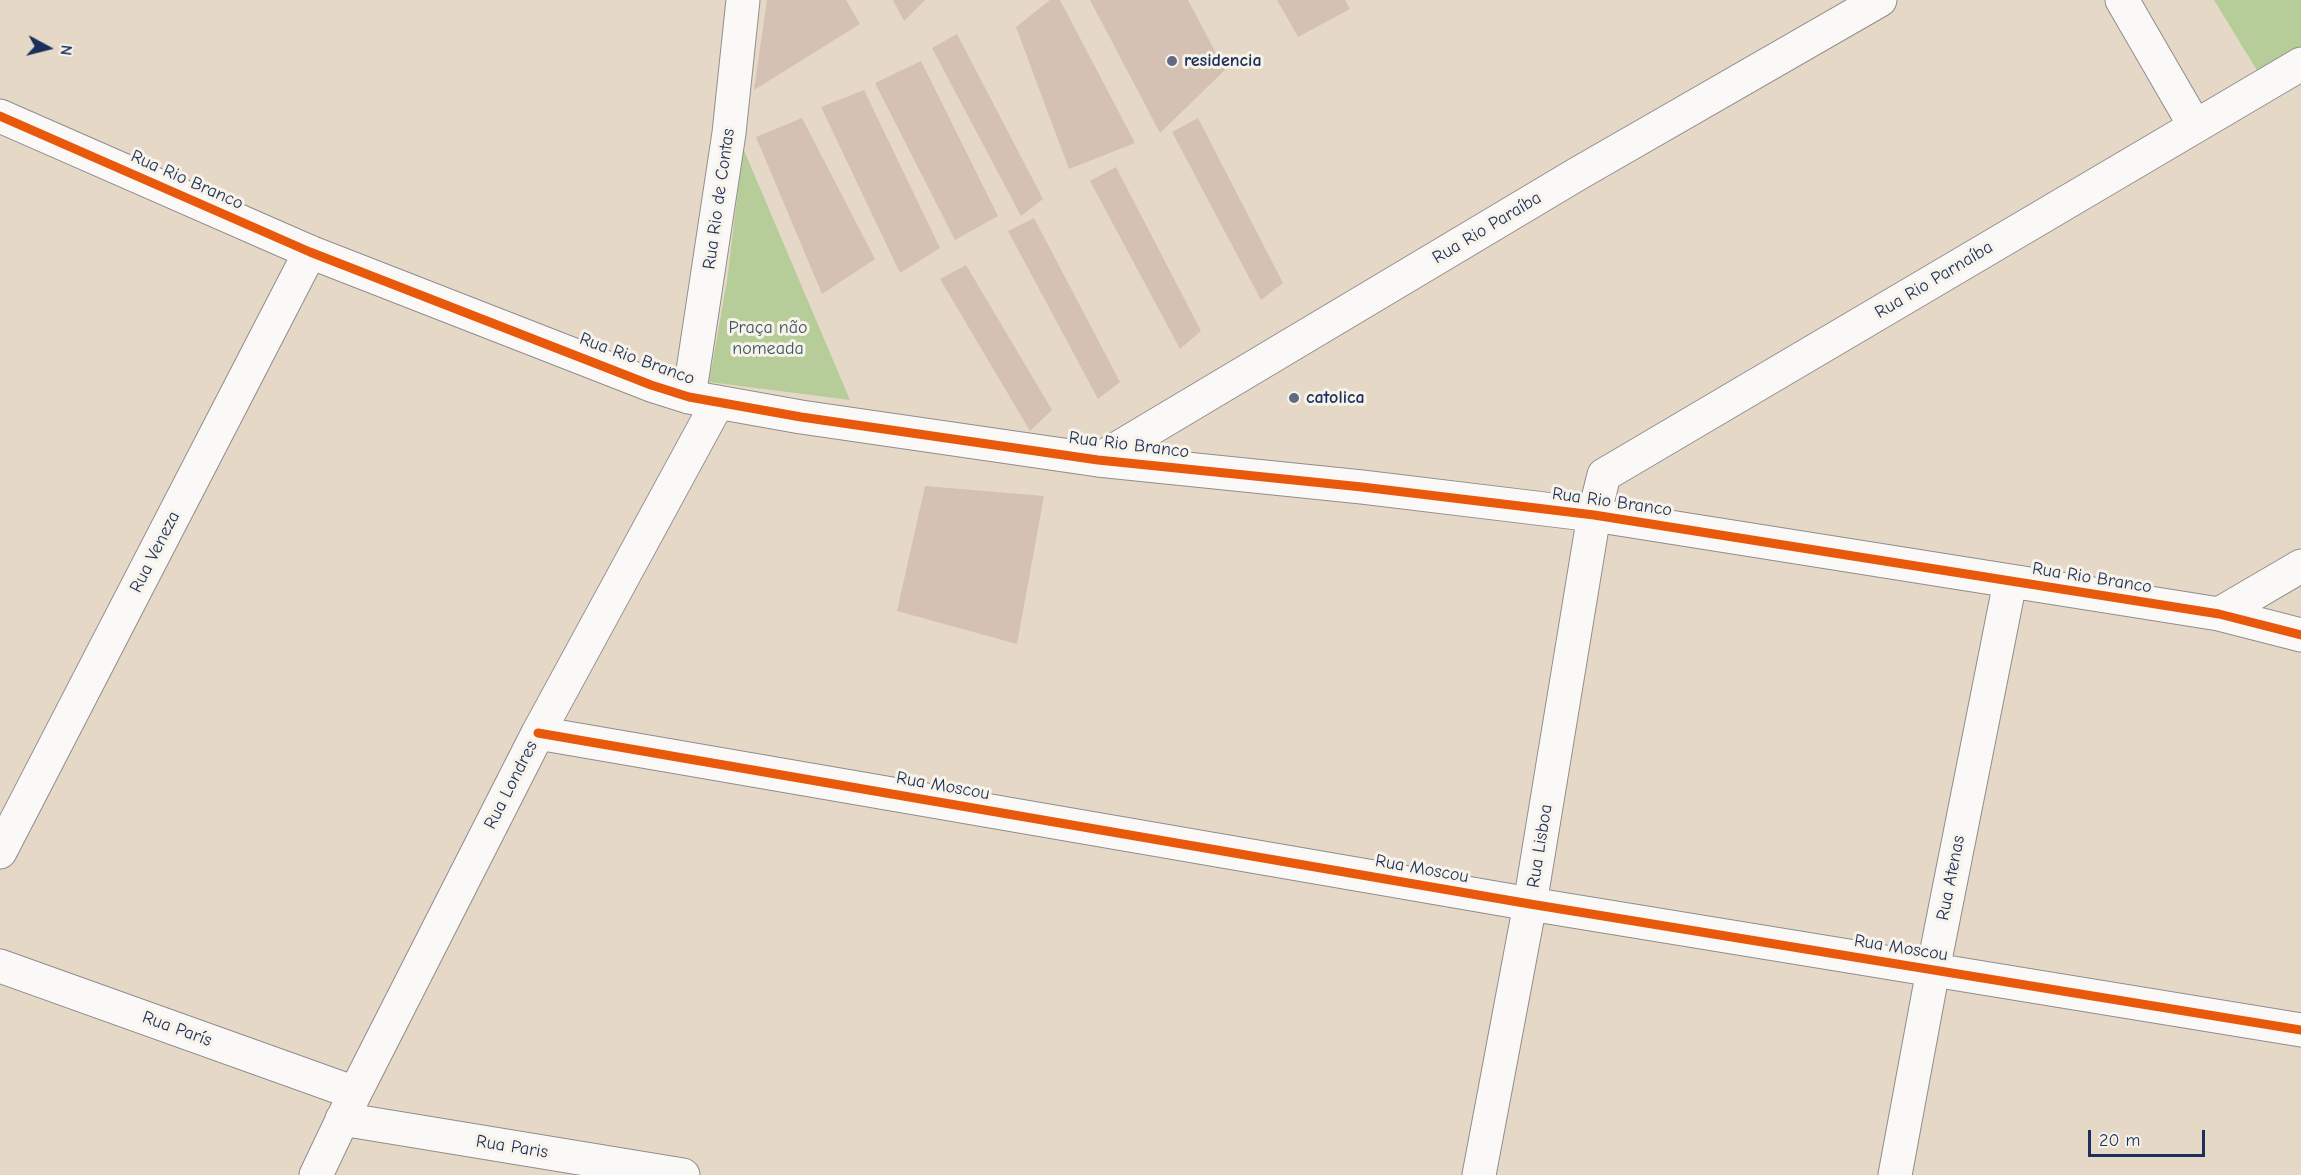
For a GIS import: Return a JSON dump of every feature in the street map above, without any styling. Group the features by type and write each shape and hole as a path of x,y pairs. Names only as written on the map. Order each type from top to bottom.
{"street":[{"name":"Rua Rio de Contas","path":"704,399 743,0"},
{"name":"Rua Rio Paraíba","path":"1098,460 1579,173 1880,0"},
{"path":"2122,0 2195,126"},
{"name":"Rua Rio Parnaíba","path":"1594,515 1604,475 2301,64"},
{"name":"Rua Rio Branco","path":"0,116 310,252 651,385 704,399 801,417 1098,460 1362,487 1594,515 2219,614 2301,635"},
{"name":"Rua Veneza","path":"0,852 310,252"},
{"name":"Rua Londres","path":"316,1175 348,1106 538,733 704,399"},
{"name":"Rua Lisboa","path":"1479,1175 1530,904 1594,515"},
{"path":"2219,614 2301,566"},
{"name":"Rua Atenas","path":"1895,1175 2010,582"},
{"name":"Rua Moscou","path":"538,733 1530,904 2301,1030"},
{"name":"Rua París","path":"0,966 348,1106"},
{"name":"Rua Paris","path":"348,1106 683,1175"}],"green space":[{"path":"2214,0 2301,0 2301,46 2258,72"},
{"name":"Praça não nomeada","path":"743,148 850,400 709,382 727,281"}],"building":[{"path":"767,0 846,0 860,24 754,90"},
{"path":"893,0 925,0 904,21"},
{"path":"1050,0 1060,0 1135,143 1069,169 1016,27"},
{"name":"residencia","path":"1090,0 1188,0 1225,70 1160,133"},
{"name":"residencia","path":"1277,0 1345,0 1350,9 1298,37"},
{"path":"957,34 1043,199 1021,216 932,48"},
{"path":"921,61 998,216 955,240 875,83"},
{"path":"864,90 940,248 900,273 821,107"},
{"path":"802,118 875,259 822,294 756,137"},
{"name":"residencia","path":"1198,118 1283,283 1261,300 1172,132"},
{"path":"1116,167 1201,331 1180,349 1090,181"},
{"path":"1034,218 1120,382 1098,399 1008,231"},
{"path":"966,265 1052,410 1030,431 940,279"},
{"path":"925,486 1044,496 1017,644 897,611"}],"cycle path":[{"path":"0,116 310,252 651,385 689,397 801,417 1098,460 1362,487 1594,515 2219,614 2301,635"},
{"path":"538,733 1530,904 2301,1030"}],"place":[{"name":"residencia","path":"1172,61"},
{"name":"catolica","path":"1294,398"}]}
